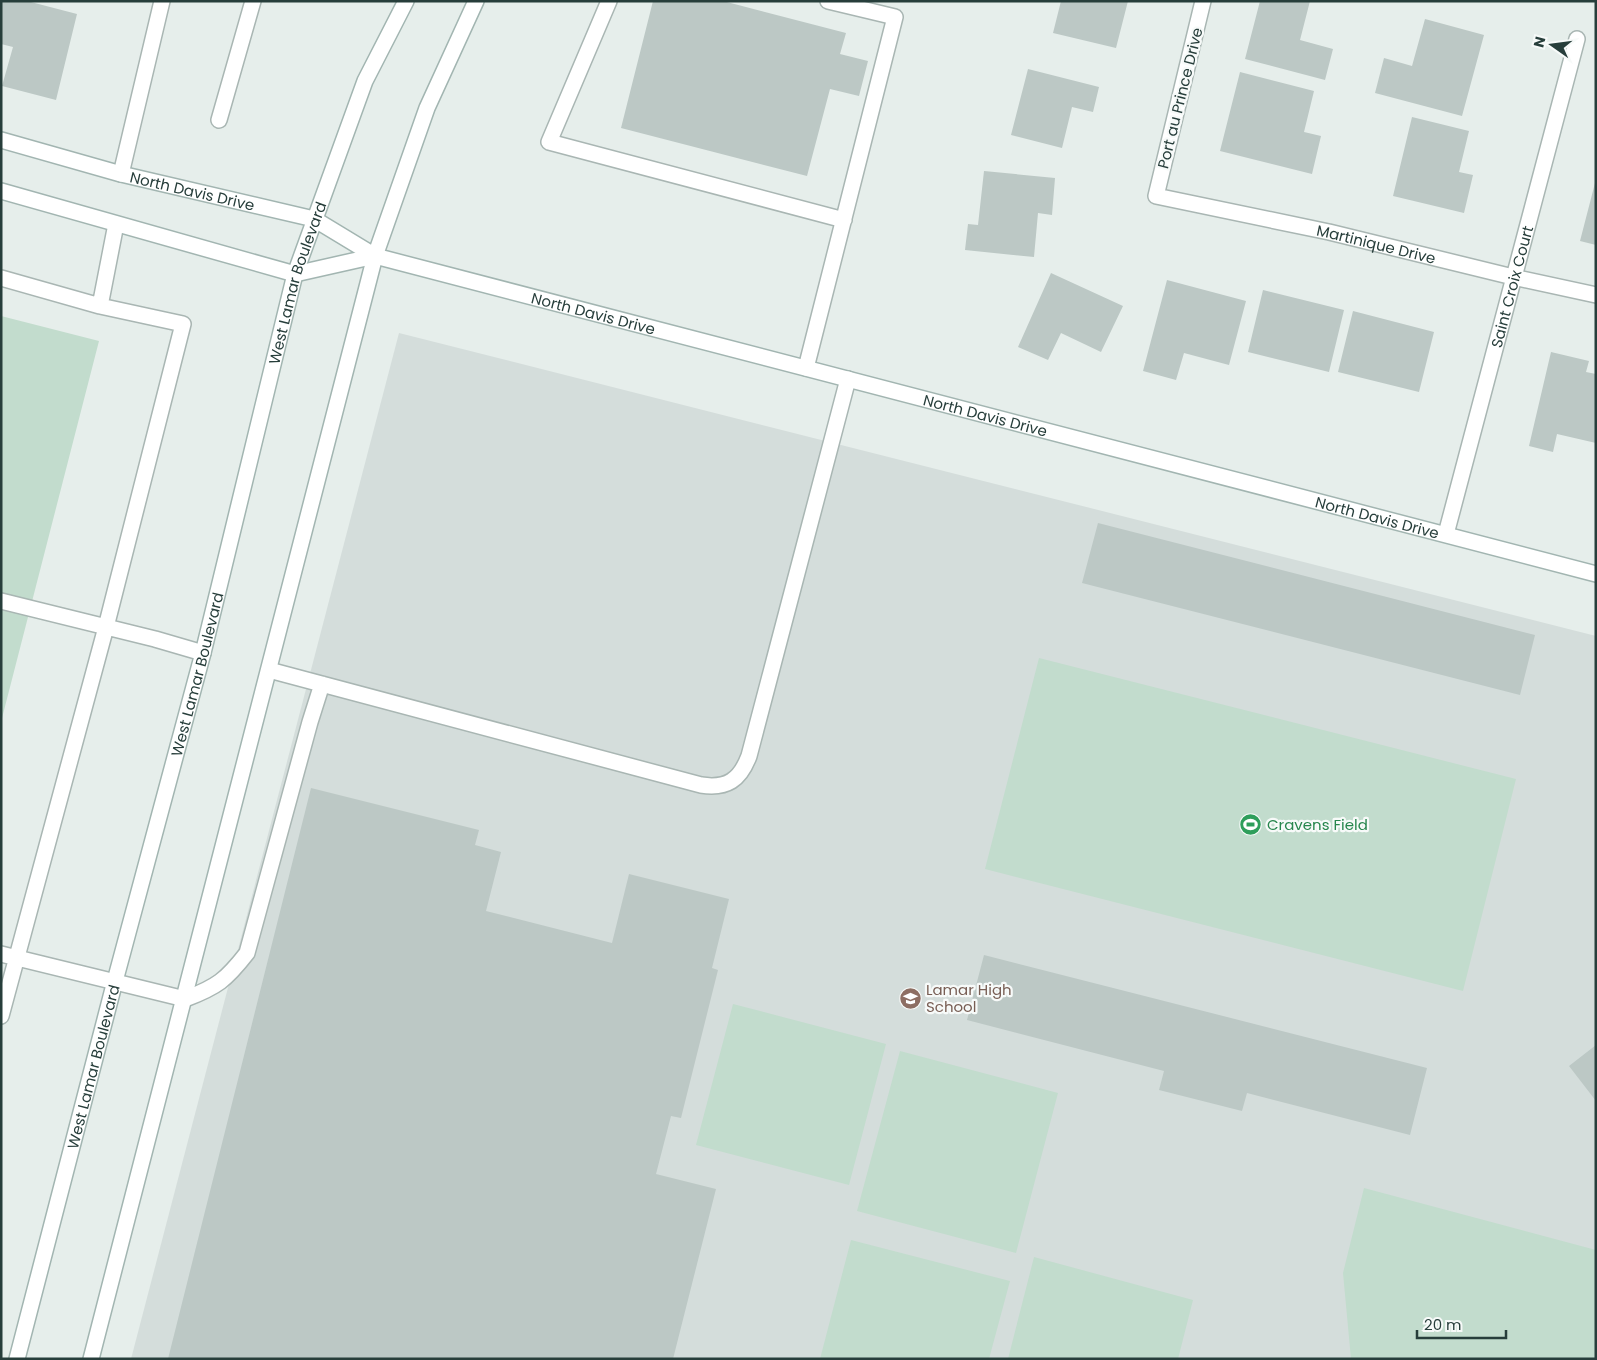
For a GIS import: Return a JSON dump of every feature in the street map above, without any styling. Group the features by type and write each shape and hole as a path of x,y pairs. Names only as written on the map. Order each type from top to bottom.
{"street":[{"path":"121,174 162,1"},
{"path":"219,120 253,1"},
{"name":"West Lamar Boulevard","path":"16,1359 202,653 295,274 366,81 406,1"},
{"path":"91,1359 270,670 375,256 427,108 476,1"},
{"path":"609,1 549,142 844,220"},
{"path":"806,368 895,18 828,1"},
{"name":"Port au Prince Drive","path":"1156,196 1204,1"},
{"name":"Saint Croix Court","path":"1446,534 1577,39"},
{"name":"North Davis Drive","path":"1,140 121,174 314,219 375,256 1596,574"},
{"name":"North Davis Drive","path":"1,191 295,274 375,256"},
{"name":"Martinique Drive","path":"1156,196 1329,232 1513,277 1596,295"},
{"path":"100,306 116,224"},
{"path":"1,278 100,306 183,324 106,627 1,1016"},
{"path":"270,670 701,785 713,787 726,784 737,778 745,768 749,756 848,379"},
{"path":"1,601 202,653"},
{"path":"1,954 185,999 209,990 231,974 247,953 322,684"}],"shaded area":[{"name":"Lamar High School","path":"399,333 1596,636 1596,1359 131,1359"}],"green space":[{"path":"1,316 99,341 1,722"},
{"name":"Cravens Field","path":"1039,658 1516,779 1463,991 985,869"},
{"path":"733,1004 886,1044 849,1185 696,1145"},
{"path":"900,1051 1058,1093 1016,1253 857,1211"},
{"path":"1364,1188 1596,1250 1596,1359 1351,1359 1343,1273"},
{"path":"851,1240 1010,1281 989,1359 820,1359"},
{"path":"1034,1257 1193,1300 1178,1359 1008,1359"}],"building":[{"path":"1,1 27,1 77,14 56,100 2,86 13,47 1,44"},
{"path":"653,1 723,1 846,33 840,54 868,61 859,96 830,89 807,176 621,128"},
{"path":"1061,1 1128,1 1116,48 1053,33"},
{"path":"1260,1 1310,1 1300,40 1333,49 1325,80 1245,59"},
{"path":"1425,19 1484,35 1462,116 1375,93 1384,58 1412,66"},
{"path":"1028,69 1099,87 1093,112 1072,107 1062,148 1011,135"},
{"path":"1240,72 1314,91 1304,132 1321,136 1312,174 1220,151"},
{"path":"1412,117 1469,131 1459,172 1473,175 1464,213 1393,196"},
{"path":"984,171 1055,178 1052,215 1038,213 1034,257 965,250 968,224 978,225"},
{"path":"1596,184 1596,245 1580,241"},
{"path":"1051,273 1123,306 1101,352 1061,333 1048,360 1018,347"},
{"path":"1167,280 1246,301 1229,365 1184,353 1176,380 1143,371"},
{"path":"1263,290 1344,310 1329,372 1248,352"},
{"path":"1353,311 1434,332 1419,392 1338,372"},
{"path":"1551,352 1589,361 1586,372 1596,374 1596,443 1557,434 1553,452 1529,446"},
{"path":"1098,523 1535,635 1520,695 1082,583"},
{"path":"311,788 479,830 475,845 501,852 486,911 612,943 629,874 729,899 712,968 718,970 681,1118 671,1116 656,1174 716,1189 673,1359 168,1359"},
{"path":"984,955 1427,1068 1410,1135 1247,1093 1242,1111 1159,1090 1164,1071 967,1020"},
{"path":"1596,1045 1596,1101 1569,1066"}],"place":[{"name":"Cravens Field","path":"1251,824"},
{"name":"Lamar High School","path":"910,998"}]}
